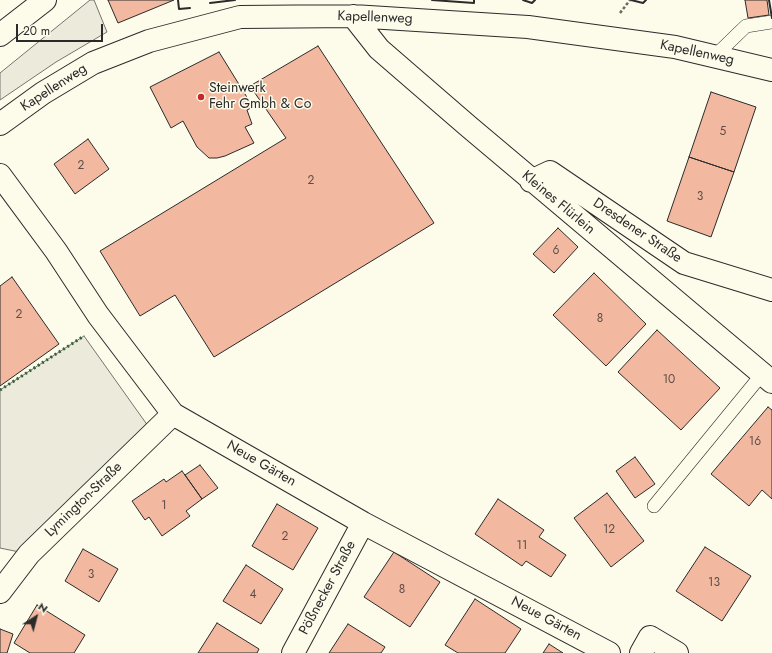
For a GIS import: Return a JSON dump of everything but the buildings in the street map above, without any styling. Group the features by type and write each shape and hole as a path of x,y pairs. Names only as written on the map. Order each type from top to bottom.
{"street":[{"path":"0,35 45,0"},
{"name":"Kapellenweg","path":"0,124 43,93 93,63 149,41 240,18 354,16 528,27 675,47 772,70"},
{"name":"Kleines Flürlein","path":"354,16 379,49 531,181 767,377"},
{"name":"Dresdener Straße","path":"531,181 550,172 684,263 772,290"},
{"name":"Neue Gärten","path":"0,176 56,251 98,315 173,414 363,523 609,653"},
{"name":"Lymington-Straße","path":"0,592 29,554 173,414"},
{"name":"Pößnecker Straße","path":"293,653 363,523"},
{"path":"641,653 650,637 677,653"}],"lane":[{"path":"715,56 746,26 772,22"},
{"path":"654,506 767,377"}],"shaded area":[{"path":"90,0 94,0 107,32 56,62 0,100 0,73"},
{"path":"84,336 153,433 29,554 0,548 0,390"}],"hedge":[{"path":"0,390 84,336"}],"wall":[{"path":"178,0 179,9 190,8"},
{"path":"210,3 235,0"},
{"path":"432,0 474,3 474,0"},
{"path":"523,0 532,3 535,0"},
{"path":"631,0 643,3 646,0"},
{"path":"769,0 772,18"}],"place":[{"name":"Steinwerk Fehr Gmbh & Co","path":"201,97"}]}
